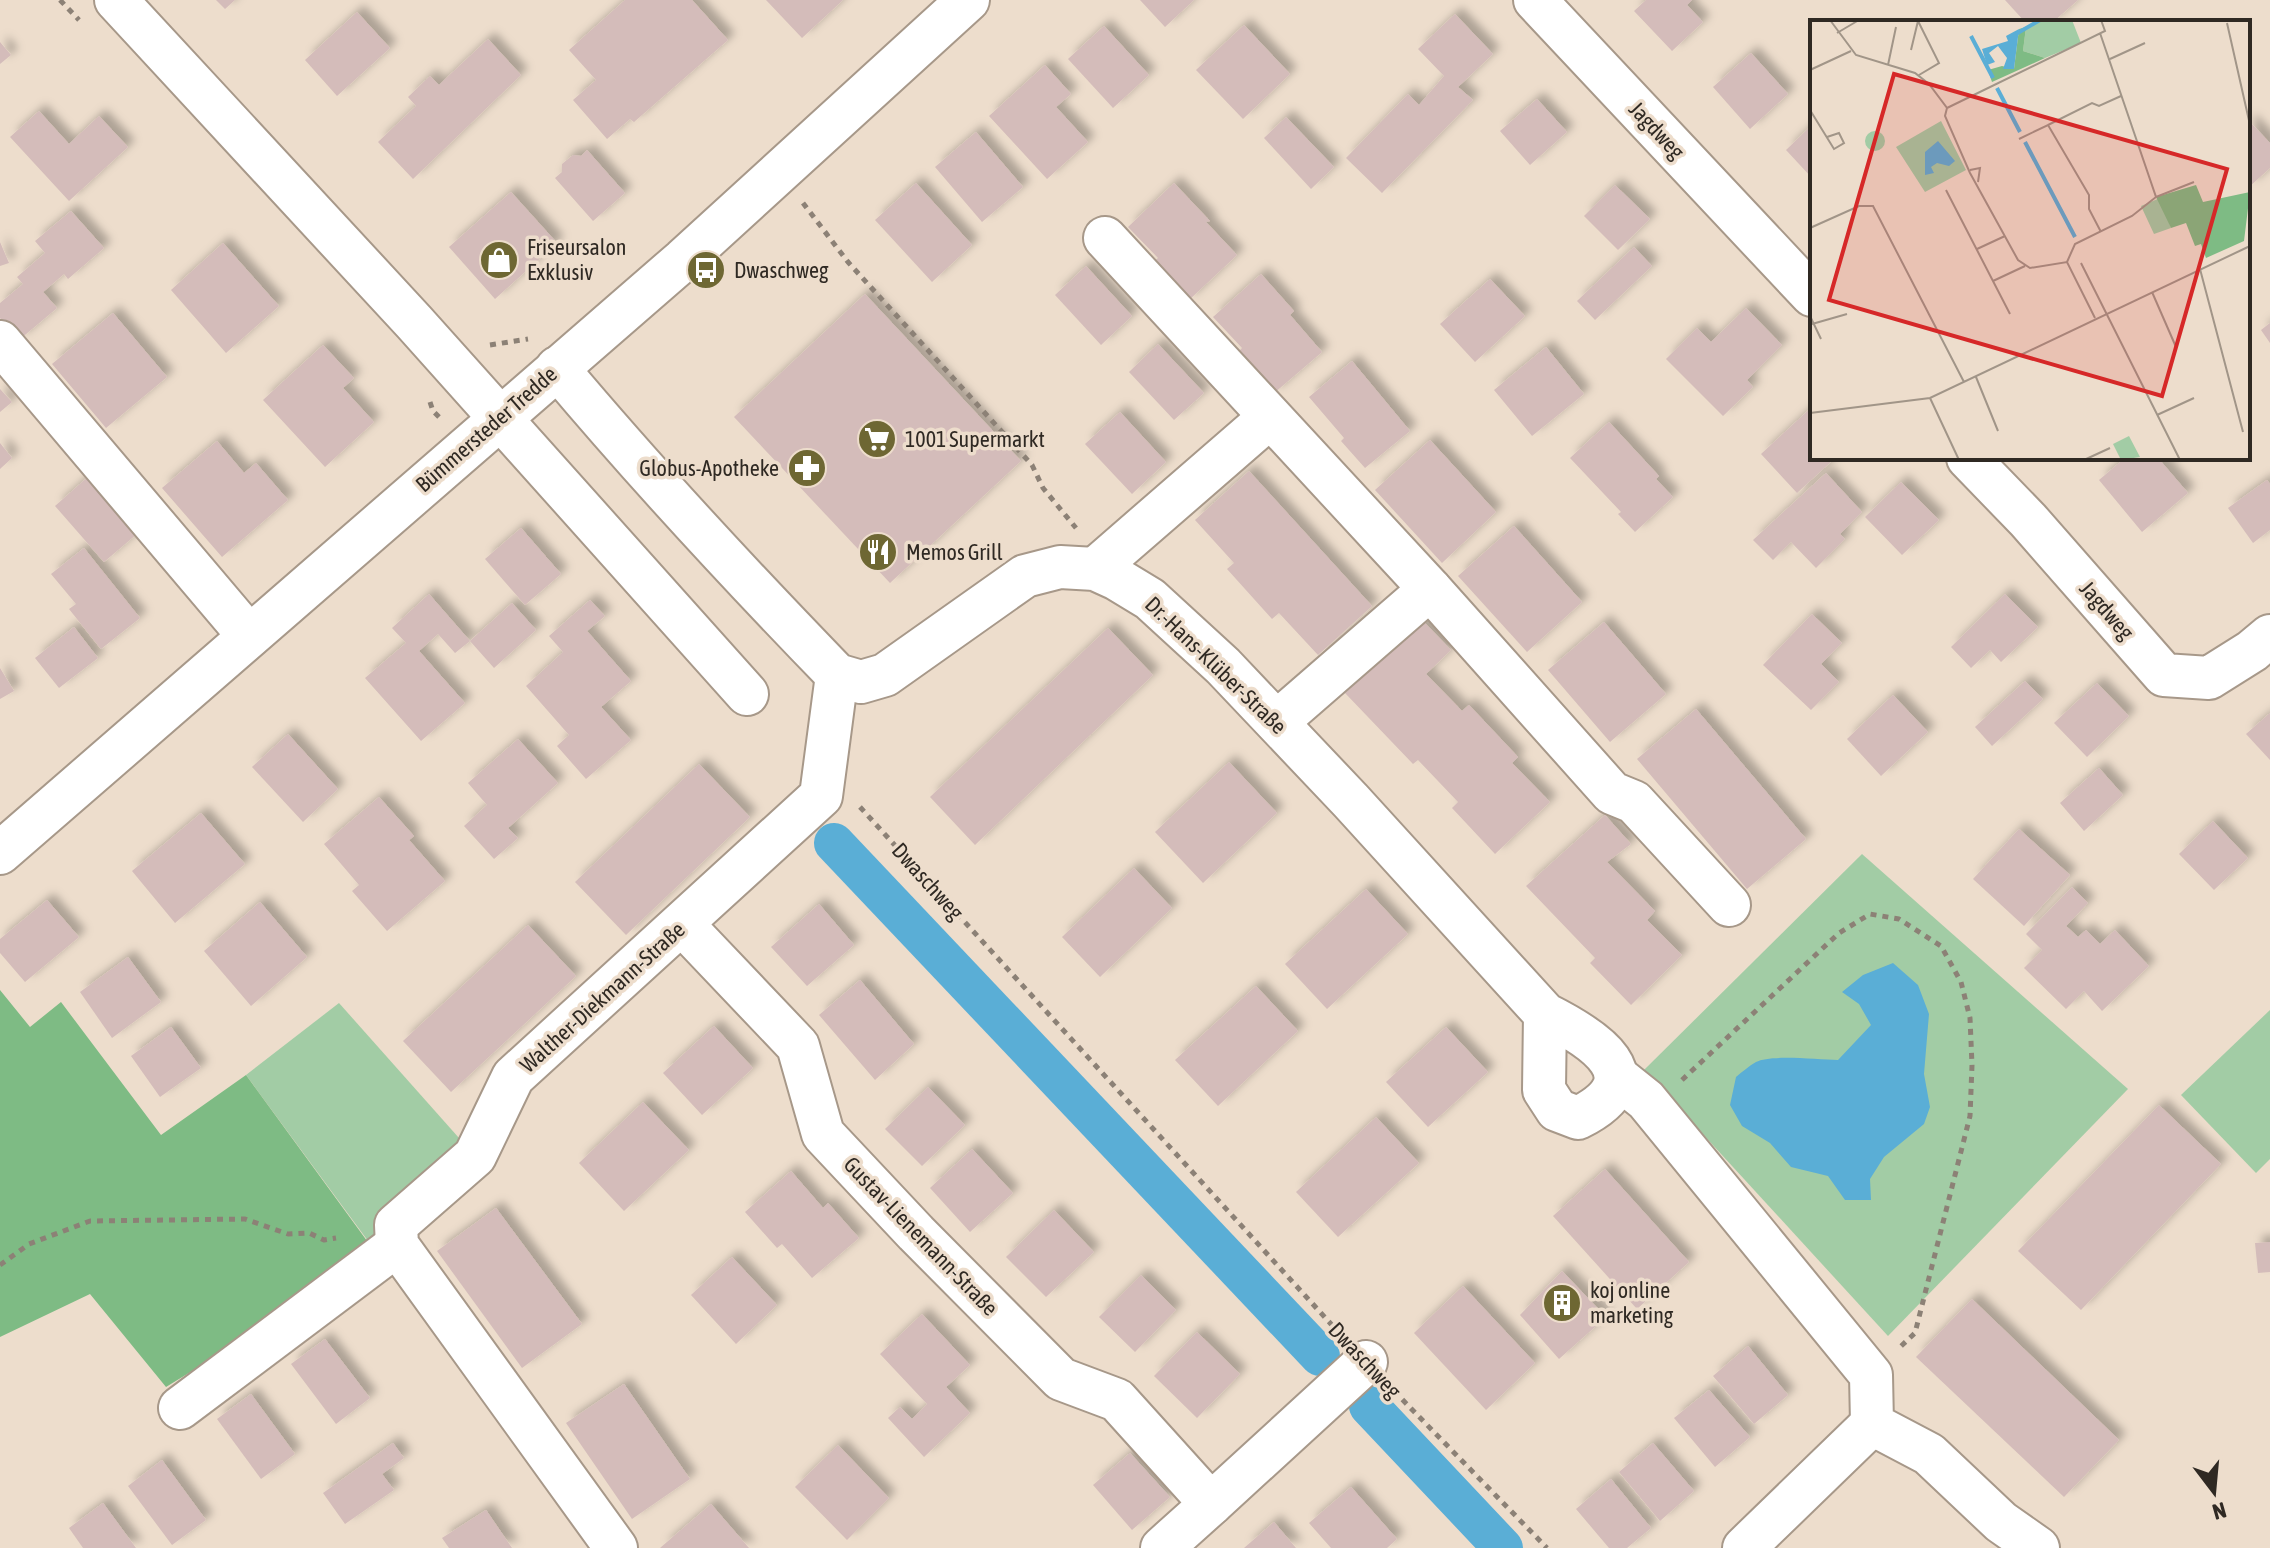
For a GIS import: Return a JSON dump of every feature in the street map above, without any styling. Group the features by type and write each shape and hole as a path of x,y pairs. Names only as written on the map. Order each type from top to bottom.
{"street":[{"path":"116,0 393,299 747,694"},
{"name":"Bümmersteder Tredde","path":"0,853 499,418 549,351 780,173 968,0"},
{"name":"Jagdweg","path":"1535,0 1810,293"},
{"path":"1105,238 1430,589 1612,793 1634,802 1729,905"},
{"path":"0,342 249,636"},
{"path":"549,351 591,409 725,559 837,675"},
{"path":"1095,569 1270,417"},
{"name":"Jagdweg","path":"1970,460 2028,520 2164,675 2209,678 2270,636"},
{"name":"Dr.-Hans-Klüber-Straße","path":"837,675 861,682 885,675 1025,576 1060,567 1095,569 1150,599 1223,666 1277,722 1545,1014 1572,1028 1609,1057 1616,1076 1646,1100 1871,1375"},
{"path":"1277,722 1430,589"},
{"name":"Walther-Diekmann-Straße","path":"397,1245 396,1225 475,1156 513,1077 821,796 837,675"},
{"name":"Gustav-Lienemann-Straße","path":"682,924 798,1046 823,1134 1061,1379 1117,1400 1211,1504"},
{"path":"1545,1014 1544,1090 1557,1110 1578,1118 1597,1109 1610,1094 1616,1076"},
{"path":"180,1408 397,1245 616,1548"},
{"path":"1162,1548 1366,1362"},
{"path":"1744,1548 1872,1424 1871,1375"},
{"path":"1872,1424 1929,1454 2001,1522 2038,1548"}],"path":[{"path":"780,173 848,262 1032,465 1043,488 1078,530 1095,569"},
{"path":"481,343 549,351"},
{"name":"Dwaschweg","path":"824,770 1366,1362 1547,1548"},
{"path":"1680,1082 1839,933 1870,914 1899,919 1941,946 1961,982 1970,1018 1970,1116 1915,1333 1871,1375"},
{"path":"0,1265 29,1244 90,1221 245,1219 288,1234 309,1233 324,1240"}],"green space":[{"path":"1862,854 2128,1089 1888,1336 1644,1070"},
{"path":"0,990 30,1027 61,1002 161,1135 246,1075 370,1245 397,1245 166,1387 90,1294 0,1337"},
{"path":"339,1003 475,1156 371,1245 246,1075"},
{"path":"2270,1010 2270,1159 2256,1173 2181,1095"}],"water":[{"path":"1893,963 1918,985 1929,1014 1924,1074 1930,1107 1924,1124 1884,1157 1870,1179 1871,1200 1845,1200 1828,1176 1791,1167 1770,1143 1742,1126 1730,1105 1736,1077 1756,1062 1783,1058 1838,1060 1871,1025 1859,1004 1842,992 1863,975"}],"building":[{"path":"216,0 235,0 225,9"},
{"path":"625,0 692,0 728,40 634,122 630,119 607,139 573,100 596,80 569,50"},
{"path":"766,0 843,0 802,38"},
{"path":"1140,0 1194,0 1165,27"},
{"path":"1646,0 1692,0 1687,5 1703,22 1672,51 1634,11"},
{"path":"2005,0 2078,0 2055,20 2023,20"},
{"path":"357,12 390,48 337,96 305,60"},
{"path":"1455,14 1493,54 1458,87 1473,100 1382,193 1346,158 1408,94 1419,105 1444,76 1418,49"},
{"path":"1244,25 1290,74 1243,119 1196,70"},
{"path":"1104,26 1149,75 1113,108 1068,59"},
{"path":"488,39 521,75 413,179 378,142 416,106 408,97 430,76 439,85"},
{"path":"0,42 11,55 0,64"},
{"path":"1751,53 1788,94 1750,129 1713,87"},
{"path":"1045,65 1071,94 1056,107 1088,142 1047,179 989,116"},
{"path":"1537,99 1567,132 1530,165 1500,131"},
{"path":"39,111 69,144 99,116 128,147 69,201 10,137"},
{"path":"1286,117 1334,167 1311,189 1264,138"},
{"path":"2250,122 2270,143 2270,168 2250,186"},
{"path":"1810,127 1810,176 1786,150"},
{"path":"976,132 1023,187 982,222 935,167"},
{"path":"587,150 625,193 593,221 555,178 562,172 562,164 573,155 581,156"},
{"path":"916,183 972,245 932,282 875,220"},
{"path":"1174,183 1237,255 1188,301 1153,262 1158,258 1128,227"},
{"path":"1615,185 1650,219 1618,250 1584,216"},
{"path":"511,192 557,243 495,299 449,247"},
{"path":"71,211 104,248 68,279 64,274 43,292 57,308 19,340 0,318 0,303 23,284 17,277 45,253 35,241"},
{"path":"0,242 9,263 0,266"},
{"path":"223,243 279,306 226,353 171,290"},
{"path":"1634,247 1652,266 1595,320 1577,301"},
{"path":"1086,266 1132,316 1101,345 1055,295"},
{"path":"1261,274 1294,311 1290,315 1322,352 1273,394 1237,353 1242,348 1213,317"},
{"path":"1490,279 1525,316 1475,362 1440,324"},
{"name":"1001 Supermarkt","path":"865,294 1021,461 890,583 734,417"},
{"path":"1746,308 1782,345 1747,380 1753,387 1723,416 1666,359 1697,328 1711,342"},
{"path":"113,313 167,377 106,428 52,364"},
{"path":"2270,323 2270,343 2261,330"},
{"path":"1158,344 1204,393 1174,420 1129,372"},
{"path":"323,345 354,378 343,388 374,422 325,467 263,400"},
{"path":"1546,347 1584,394 1532,436 1494,390"},
{"path":"1352,361 1410,431 1365,468 1309,397"},
{"path":"0,389 12,402 0,412"},
{"path":"1810,409 1810,460 1833,460 1797,493 1761,454"},
{"path":"1120,412 1166,462 1132,494 1085,444"},
{"path":"1609,422 1659,476 1656,479 1673,497 1635,532 1618,514 1621,512 1570,458"},
{"path":"1430,440 1496,512 1442,563 1375,490"},
{"path":"217,441 244,473 256,463 288,500 222,557 162,488"},
{"path":"0,443 12,458 0,469"},
{"path":"2123,460 2160,460 2188,493 2142,532 2099,480"},
{"path":"1249,471 1372,606 1318,655 1279,613 1272,619 1227,569 1234,563 1195,520"},
{"path":"1826,473 1862,512 1840,534 1845,539 1816,568 1791,542 1773,560 1753,540"},
{"path":"89,476 138,533 104,562 55,506"},
{"path":"2267,480 2270,484 2270,530 2253,543 2228,508"},
{"path":"1901,482 1939,520 1902,555 1865,517"},
{"path":"1514,526 1582,602 1527,652 1458,576"},
{"path":"521,528 561,574 525,605 485,559"},
{"path":"84,548 140,618 101,649 69,609 76,604 51,574"},
{"path":"429,594 470,641 455,653 438,634 419,651 465,703 421,741 365,678 406,643 392,628"},
{"path":"2005,594 2038,627 2001,662 1990,650 1971,668 1951,647"},
{"path":"590,600 605,616 587,631 631,681 601,707 631,740 586,779 557,746 569,735 526,686 563,652 549,636"},
{"path":"512,603 536,630 494,668 470,641"},
{"path":"1812,614 1842,643 1821,664 1839,682 1811,710 1763,665"},
{"path":"1422,620 1451,650 1426,674 1462,711 1469,705 1518,757 1512,763 1550,802 1495,854 1452,808 1458,802 1418,760 1413,764 1345,693"},
{"path":"1604,622 1666,694 1610,742 1548,670"},
{"path":"74,627 98,658 59,688 35,658"},
{"path":"1108,628 1153,675 975,845 930,797"},
{"path":"0,668 14,691 0,699"},
{"path":"2025,681 2043,699 1992,746 1975,727"},
{"path":"2097,683 2129,716 2087,757 2054,723"},
{"path":"1893,695 1928,732 1881,776 1847,739"},
{"path":"1696,709 1806,839 1747,889 1637,759"},
{"path":"2270,713 2270,760 2246,734"},
{"path":"288,734 338,789 303,822 252,767"},
{"path":"518,739 558,783 508,828 518,838 494,859 464,826 487,805 468,783"},
{"path":"1229,762 1277,813 1203,883 1155,832"},
{"path":"699,764 750,817 626,935 575,882"},
{"path":"2099,768 2123,795 2084,831 2060,803"},
{"path":"379,797 414,836 409,840 445,881 387,931 352,891 359,885 324,844"},
{"path":"201,813 245,864 175,923 132,871"},
{"path":"1605,815 1631,844 1607,862 1655,911 1647,920 1682,955 1631,1005 1590,963 1595,958 1526,886"},
{"path":"2213,821 2248,858 2214,890 2179,854"},
{"path":"2019,829 2070,875 2024,926 1973,879"},
{"path":"1134,868 1172,908 1100,977 1062,937"},
{"path":"2072,887 2088,903 2066,926 2078,937 2086,930 2100,944 2115,930 2149,966 2102,1011 2084,991 2066,1009 2024,968 2042,950 2026,934"},
{"path":"1366,889 1408,934 1327,1009 1285,964"},
{"path":"47,900 79,937 25,982 0,953 0,939"},
{"path":"260,902 307,957 251,1006 204,951"},
{"path":"819,904 854,945 807,986 771,947"},
{"path":"528,925 576,976 451,1092 403,1041"},
{"path":"128,957 161,1002 112,1038 80,992"},
{"path":"860,980 914,1044 875,1080 819,1015"},
{"path":"1256,986 1298,1031 1218,1106 1175,1060"},
{"path":"714,1026 753,1068 702,1115 663,1073"},
{"path":"171,1027 201,1068 160,1097 131,1056"},
{"path":"1446,1027 1488,1072 1428,1127 1386,1082"},
{"path":"928,1087 965,1125 922,1166 885,1129"},
{"path":"643,1102 689,1150 624,1211 579,1163"},
{"path":"2159,1105 2221,1164 2081,1310 2018,1251"},
{"path":"1376,1117 1419,1163 1338,1237 1296,1192"},
{"path":"972,1149 1013,1193 970,1232 930,1188"},
{"path":"1605,1169 1689,1262 1637,1309 1553,1216"},
{"path":"791,1171 823,1208 828,1203 859,1238 812,1278 782,1244 777,1248 745,1212"},
{"path":"496,1208 582,1324 522,1368 437,1251"},
{"path":"1054,1210 1094,1252 1046,1297 1006,1257"},
{"path":"2270,1242 2270,1272 2258,1273 2255,1243"},
{"path":"732,1257 777,1305 736,1344 691,1295"},
{"name":"koj online marketing","path":"1562,1271 1606,1317 1559,1359 1520,1315"},
{"path":"1141,1275 1176,1310 1135,1352 1099,1317"},
{"path":"1463,1286 1535,1363 1486,1410 1414,1333"},
{"path":"1972,1299 2119,1440 2064,1497 1916,1357"},
{"path":"922,1314 970,1365 946,1387 970,1413 924,1457 888,1418 900,1407 912,1419 927,1404 880,1354"},
{"path":"1197,1332 1240,1374 1197,1418 1154,1376"},
{"path":"325,1339 370,1398 336,1424 291,1364"},
{"path":"1748,1346 1788,1395 1754,1424 1713,1376"},
{"path":"624,1384 690,1479 632,1519 566,1423"},
{"path":"1709,1390 1750,1437 1715,1467 1674,1418"},
{"path":"251,1394 295,1454 261,1479 217,1419"},
{"path":"393,1443 404,1458 382,1474 394,1490 345,1524 323,1493"},
{"path":"1653,1443 1694,1491 1660,1521 1619,1472"},
{"path":"838,1445 889,1498 847,1540 795,1487"},
{"path":"1130,1453 1170,1497 1132,1530 1093,1485"},
{"path":"162,1460 206,1520 172,1545 128,1486"},
{"path":"1611,1479 1651,1528 1627,1548 1609,1548 1576,1509"},
{"path":"1351,1487 1397,1539 1387,1548 1331,1548 1309,1523"},
{"path":"103,1503 136,1548 83,1548 69,1528"},
{"path":"711,1504 749,1548 660,1548"},
{"path":"486,1510 512,1548 449,1548 442,1538"},
{"path":"1274,1522 1296,1548 1244,1548"}],"waterway":[{"path":"834,843 1320,1356"},
{"path":"1369,1406 1503,1548"}],"place":[{"name":"Friseursalon Exklusiv","path":"499,260"},
{"name":"Dwaschweg","path":"706,270"},
{"name":"1001 Supermarkt","path":"877,439"},
{"name":"Globus-Apotheke","path":"807,468"},
{"name":"Memos Grill","path":"878,552"},
{"name":"koj online marketing","path":"1562,1303"}]}
